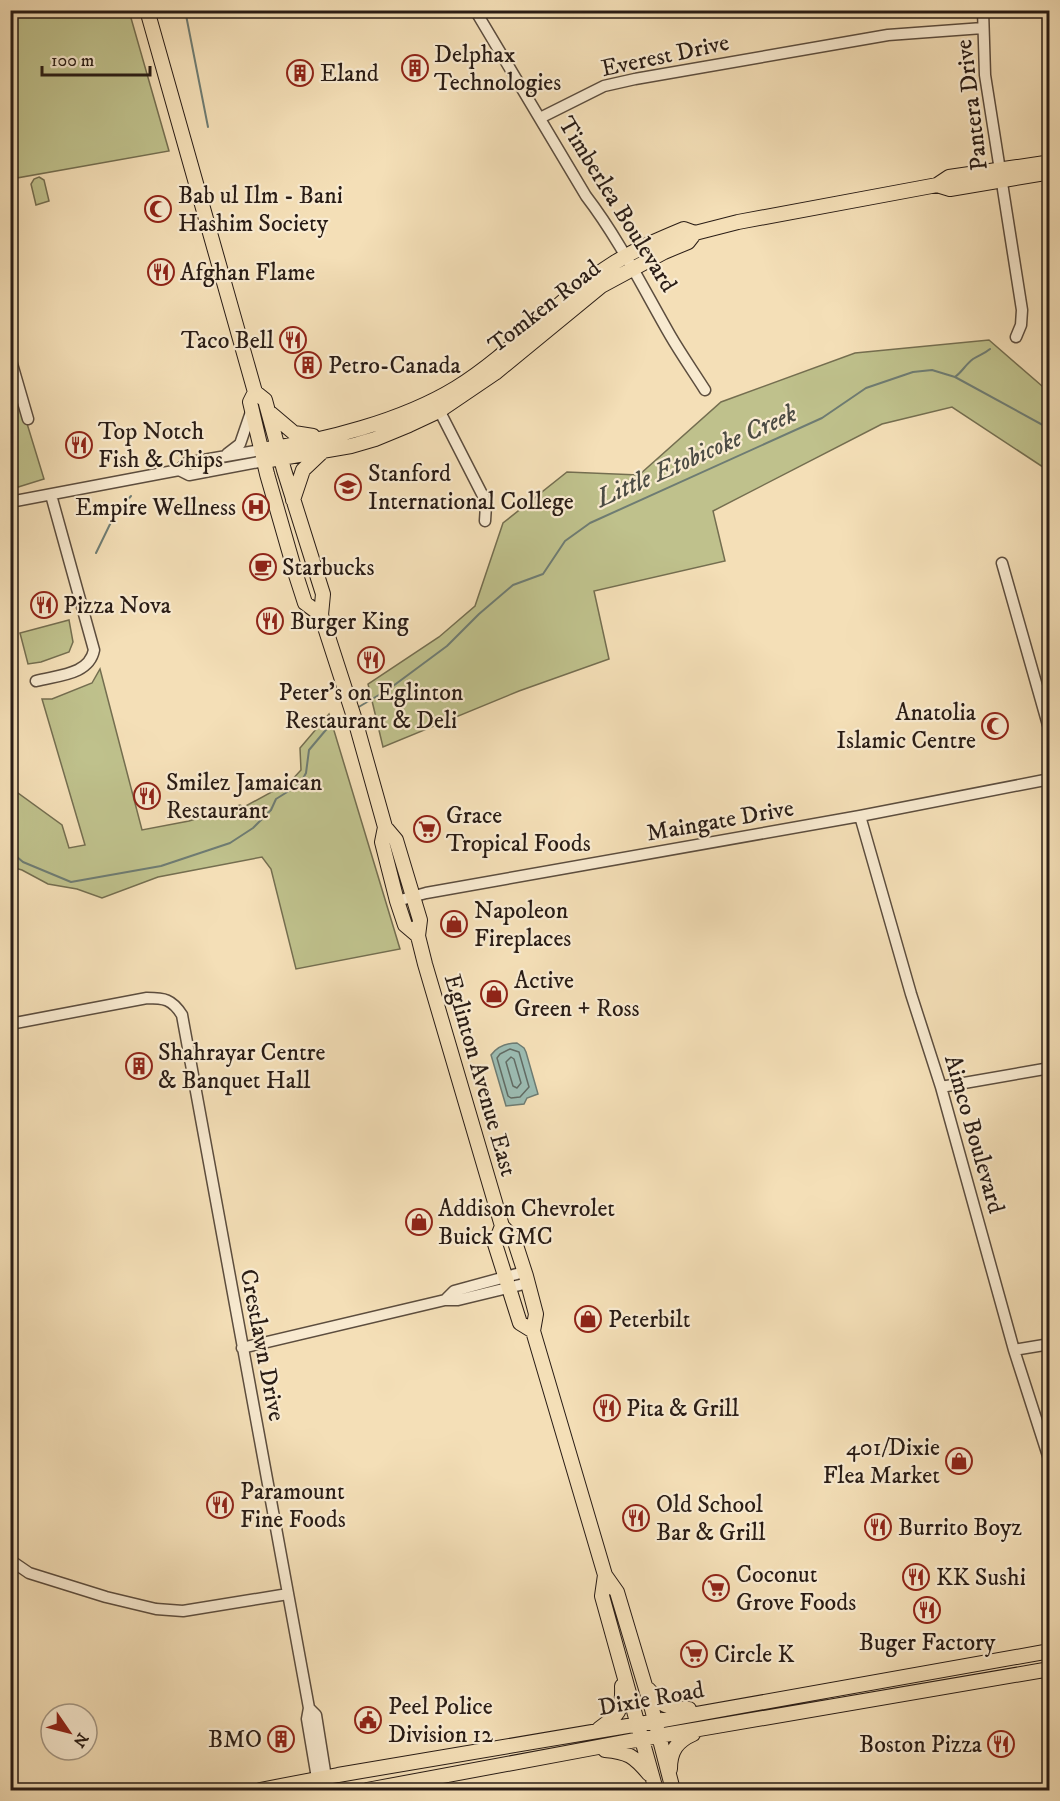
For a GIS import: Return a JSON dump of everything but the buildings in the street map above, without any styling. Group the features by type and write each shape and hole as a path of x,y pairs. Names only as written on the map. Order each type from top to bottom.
{"main road":[{"name":"Eglinton Avenue East","path":"147,10 255,392 265,400 293,500 323,594 321,615 355,720 385,827 396,840 413,896 420,920 418,936 502,1227 514,1239 526,1278 536,1314 533,1330 605,1575 617,1592 672,1787"},
{"name":"Tomken Road","path":"1000,175 1045,163 1050,164"},
{"name":"Tomken Road","path":"263,456 323,444 437,405 495,373 629,262 688,242 695,233 738,222 937,185 949,177 1045,173 1050,170"},
{"name":"Eglinton Avenue East","path":"255,392 250,402 305,603 321,615"},
{"path":"268,411 294,433 323,444 303,470 293,500"},
{"name":"Eglinton Avenue East","path":"385,827 382,842 397,901 405,925 418,936"},
{"name":"Eglinton Avenue East","path":"502,1227 495,1244 520,1323 533,1330"},
{"name":"Eglinton Avenue East","path":"605,1575 602,1596 654,1784"},
{"name":"Dixie Road","path":"260,1791 323,1785 597,1730 1050,1651"},
{"path":"968,1665 972,1682"},
{"path":"597,1730 618,1713 621,1707 623,1701 621,1669"},
{"name":"Dixie Road","path":"367,1791 585,1749 1050,1669"},
{"path":"643,1683 656,1700 670,1708 716,1709"},
{"path":"792,1696 795,1714"},
{"path":"672,1787 669,1765 674,1748 684,1738 704,1730"},
{"path":"585,1749 621,1751 633,1756 654,1784"}],"street":[{"name":"Timberlea Boulevard","path":"475,10 705,390"},
{"name":"Pantera Drive","path":"983,10 985,75 1022,310 1021,325 1016,337"},
{"name":"Everest Drive","path":"540,118 604,86 627,80 888,35 983,28"},
{"path":"10,357 28,420"},
{"path":"437,405 483,496 486,521"},
{"path":"225,456 240,444 252,409"},
{"name":"Tomken Road","path":"10,502 179,470 186,463 225,456 263,456"},
{"name":"Tomken Road","path":"179,470 189,475 263,456"},
{"path":"36,681 81,670 88,664 94,650 51,495"},
{"path":"1002,563 1050,732"},
{"name":"Maingate Drive","path":"397,901 413,896 860,816 1050,779"},
{"name":"Aimco Boulevard","path":"860,816 911,994 942,1088 1014,1350 1050,1462"},
{"name":"Crestlawn Drive","path":"10,1024 147,998 162,998 171,1002 182,1015 309,1708 316,1715 323,1785"},
{"path":"942,1088 1050,1068"},
{"path":"242,1348 445,1300 454,1291 526,1278"},
{"path":"1014,1350 1050,1344"},
{"path":"10,1560 29,1573 106,1597 156,1609 183,1611 288,1594"}],"green space":[{"path":"10,11 129,11 169,151 11,179"},
{"path":"39,177 44,180 49,201 36,205 31,184"},
{"path":"989,340 1049,392 1049,471 952,407 882,424 713,511 725,561 594,591 609,659 519,691 383,747 368,684 439,637 475,606 503,523 567,472 639,475 721,402 855,353"},
{"path":"10,368 44,479 15,488 10,472"},
{"path":"69,620 73,642 69,652 28,664 20,633"},
{"path":"100,669 142,830 189,821 240,805 244,807 290,782 301,770 300,748 329,714 400,949 296,969 271,869 262,857 158,877 102,898 77,889 48,884 22,870 11,867 11,788 62,825 69,848 85,845 42,699 52,699 92,683"}],"water":[{"path":"517,1043 526,1052 538,1094 527,1098 524,1104 506,1106 491,1055 502,1046"}],"waterway":[{"path":"185,10 208,127"},
{"path":"955,377 973,359 990,349"},
{"name":"Little Etobicoke Creek","path":"357,708 389,689 447,646 513,585 543,574 565,541 590,523 822,418 866,388 913,372 932,370 955,377 1050,429"},
{"path":"118,511 131,496"},
{"path":"96,553 114,516"},
{"name":"Little Etobicoke Creek","path":"10,851 23,862 71,882 161,866 230,843 253,828 271,810 276,799 300,784 306,773 309,750 330,725 347,715"}],"place":[{"name":"Delphax Technologies","path":"415,68"},
{"name":"Eland","path":"300,73"},
{"name":"Bab ul Ilm - Bani Hashim Society","path":"158,209"},
{"name":"Afghan Flame","path":"161,272"},
{"name":"Taco Bell","path":"293,340"},
{"name":"Petro-Canada","path":"308,365"},
{"name":"Top Notch Fish & Chips","path":"79,445"},
{"name":"Stanford International College","path":"348,487"},
{"name":"Empire Wellness","path":"256,507"},
{"name":"Starbucks","path":"263,567"},
{"name":"Pizza Nova","path":"44,605"},
{"name":"Burger King","path":"270,621"},
{"name":"Peter's on Eglinton Restaurant & Deli","path":"371,660"},
{"name":"Anatolia Islamic Centre","path":"995,726"},
{"name":"Smilez Jamaican Restaurant","path":"147,796"},
{"name":"Grace Tropical Foods","path":"427,829"},
{"name":"Napoleon Fireplaces","path":"454,924"},
{"name":"Active Green + Ross","path":"494,994"},
{"name":"Shahrayar Centre & Banquet Hall","path":"139,1066"},
{"name":"Addison Chevrolet Buick GMC","path":"419,1222"},
{"name":"Peterbilt","path":"588,1319"},
{"name":"Pita & Grill","path":"607,1408"},
{"name":"401/Dixie Flea Market","path":"959,1461"},
{"name":"Paramount Fine Foods","path":"220,1505"},
{"name":"Old School Bar & Grill","path":"636,1518"},
{"name":"Burrito Boyz","path":"878,1527"},
{"name":"KK Sushi","path":"916,1577"},
{"name":"Coconut Grove Foods","path":"716,1588"},
{"name":"Buger Factory","path":"927,1610"},
{"name":"Circle K","path":"694,1654"},
{"name":"Peel Police Division 12","path":"368,1720"},
{"name":"BMO","path":"281,1739"},
{"name":"Boston Pizza","path":"1001,1744"}]}
